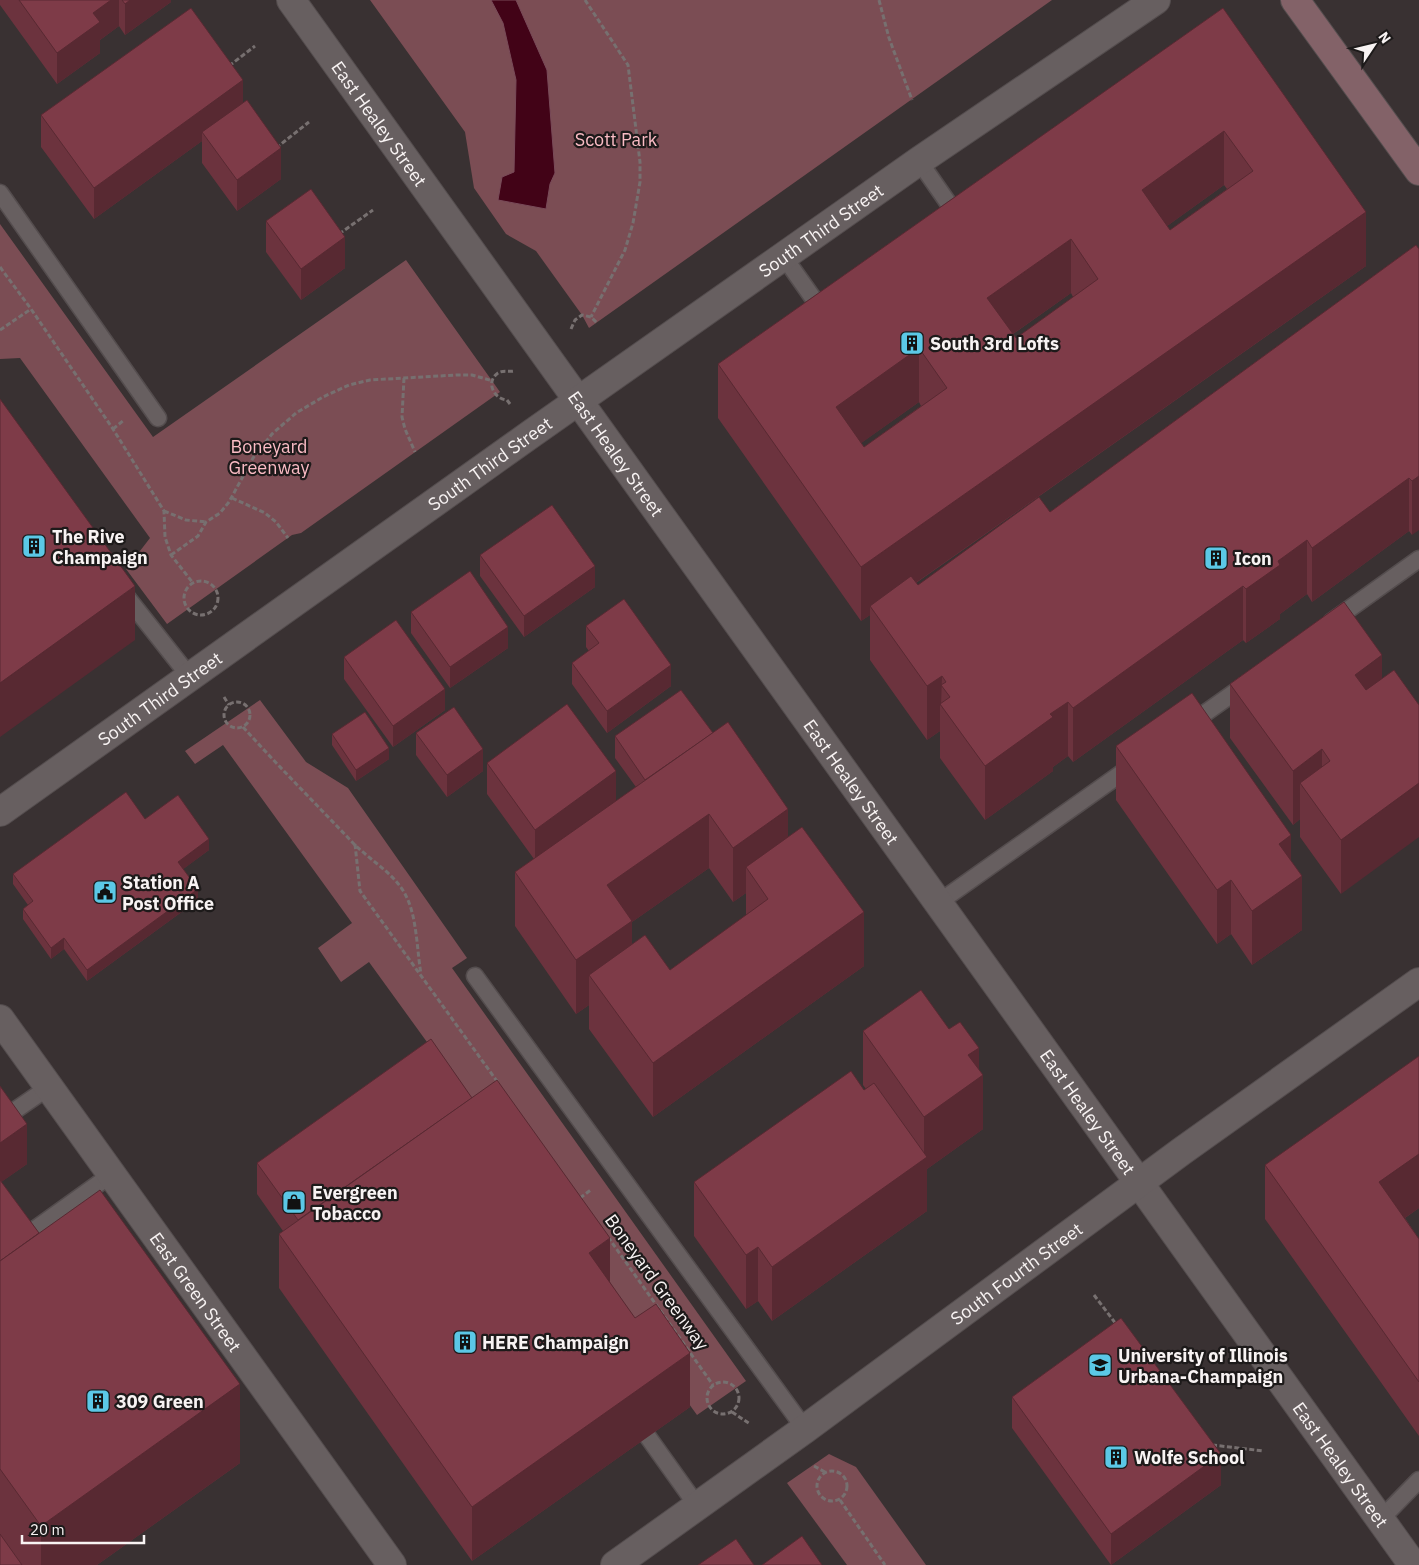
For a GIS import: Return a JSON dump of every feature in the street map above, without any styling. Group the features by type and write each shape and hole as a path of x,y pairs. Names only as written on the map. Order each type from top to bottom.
{"main road":[{"path":"1295,0 1419,171"}],"street":[{"name":"East Healey Street","path":"291,0 1412,1565"},
{"name":"South Third Street","path":"0,812 919,161 1156,0"},
{"name":"South Fourth Street","path":"615,1565 805,1429 1138,1183 1419,982"},
{"name":"East Green Street","path":"0,1019 392,1565"}],"lane":[{"path":"919,161 968,231"},
{"path":"0,193 158,418"},
{"path":"784,257 832,326"},
{"path":"1315,634 1419,559"},
{"path":"113,580 190,677"},
{"path":"1171,738 1259,674"},
{"path":"938,904 1147,755"},
{"path":"1131,766 1142,782"},
{"path":"475,976 805,1429"},
{"path":"0,1116 4,1118 49,1087"},
{"path":"20,1240 112,1174"},
{"path":"648,1437 698,1507"},
{"path":"1380,1520 1419,1480"}],"path":[{"path":"879,0 889,38 912,100"},
{"path":"585,1 628,65 640,162 640,182 626,250 591,317"},
{"path":"223,71 255,46"},
{"path":"272,151 309,122"},
{"path":"336,236 373,210"},
{"path":"0,267 31,309 112,429 164,511 165,537 172,555 193,583"},
{"path":"0,330 31,309"},
{"path":"572,328 572,324 582,315 591,317 597,323"},
{"path":"510,404 493,391 493,381 498,373 512,372"},
{"path":"172,555 198,536 206,522 220,513 232,498 247,468 261,446 282,424 308,405 336,390 370,380 472,375 493,381"},
{"path":"404,378 402,417 415,452"},
{"path":"232,498 264,513 276,522 288,538"},
{"path":"164,511 186,520 206,522"},
{"path":"204,581 216,589 218,596 216,606 208,614 198,615 188,609 185,604 186,592 193,583 204,581"},
{"path":"223,694 229,705"},
{"path":"237,702 248,708 249,721 243,727 234,728 226,722 225,712 229,705 237,702"},
{"path":"243,727 280,768 355,844 394,879 407,898 412,915 421,974"},
{"path":"355,844 360,891 500,1086"},
{"path":"574,1190 580,1198"},
{"name":"Boneyard Greenway","path":"603,1230 714,1385"},
{"path":"1094,1295 1117,1326"},
{"path":"727,1382 736,1388 739,1398 738,1404 732,1412 722,1414 712,1410 707,1401 708,1391 716,1383 727,1382"},
{"path":"732,1412 751,1424"},
{"path":"1204,1444 1264,1451"},
{"path":"835,1471 840,1473 847,1481 847,1491 840,1500 827,1501 820,1495 816,1486 818,1480 825,1472 835,1471"},
{"path":"840,1500 885,1565"}],"green space":[{"name":"Scott Park","path":"370,0 1052,0 589,328 582,315 536,251 506,234 474,188 465,132"},
{"name":"Boneyard Greenway","path":"0,224 153,437 406,260 500,392 301,533 292,535 167,624 126,569 150,538 20,358 0,359"},
{"path":"260,700 306,762 348,788 467,958 452,968 746,1381 697,1415 369,962 341,982 318,948 352,923 223,745 195,764 185,751"},
{"path":"829,1454 856,1467 926,1565 847,1565 787,1483"}],"shaded area":[{"path":"491,0 516,0 547,70 555,173 550,184 546,209 498,200 502,177 514,172 516,80 503,23"}],"building":[{"path":"19,0 111,0 93,13 100,22 57,53"},
{"path":"122,0 130,0 125,4"},
{"path":"191,8 243,80 94,188 41,115"},
{"name":"South 3rd Lofts","path":"1223,8 1366,212 861,567 718,364","holes":["1224,131 1253,171 1170,230 1142,190","1071,239 1098,279 1016,338 987,298","919,348 947,388 864,447 836,407"]},
{"path":"247,100 281,148 237,180 202,132"},
{"path":"311,189 345,237 301,269 266,221"},
{"name":"Icon","path":"1416,245 1419,249 1419,476 1412,481 1409,478 1312,548 1307,540 1278,561 1280,565 1246,589 1243,586 1073,708 1068,702 1050,714 1053,717 985,766 940,704 950,697 941,685 946,682 942,676 927,686 870,606 911,576 918,585 1039,497 1050,512"},
{"name":"The Rive Champaign","path":"0,399 135,586 0,683"},
{"path":"552,505 595,566 524,616 480,555"},
{"path":"470,571 508,627 450,667 411,612"},
{"path":"624,599 671,665 607,711 572,663 599,643 586,626"},
{"path":"1344,602 1382,655 1355,675 1366,690 1394,670 1419,705 1419,783 1341,840 1300,783 1330,761 1322,749 1293,771 1230,684"},
{"path":"396,620 445,689 393,726 344,657"},
{"path":"681,690 713,733 645,780 615,736"},
{"path":"1192,693 1291,835 1279,844 1302,876 1252,911 1231,880 1217,890 1116,746"},
{"path":"567,704 616,771 535,830 487,763"},
{"path":"454,707 483,749 447,775 416,733"},
{"path":"365,712 389,748 356,770 332,734"},
{"path":"728,722 788,809 733,848 709,814 607,885 632,921 576,960 515,872"},
{"name":"Station A Post Office","path":"126,792 145,819 178,795 209,839 178,862 198,889 87,970 64,938 51,948 23,909 33,901 13,874"},
{"path":"802,827 864,912 653,1063 589,975 645,935 670,970 768,899 746,867"},
{"path":"921,990 949,1029 960,1022 979,1048 968,1055 983,1075 924,1117 863,1031"},
{"path":"431,1039 472,1098 298,1220 257,1163"},
{"path":"1419,1056 1419,1154 1379,1182 1419,1239 1419,1382 1265,1165"},
{"path":"851,1071 864,1090 874,1083 927,1157 772,1267 758,1247 746,1255 694,1182"},
{"name":"HERE Champaign","path":"497,1080 610,1238 589,1253 635,1318 656,1304 690,1353 472,1507 279,1234"},
{"path":"0,1086 27,1124 0,1143"},
{"path":"0,1180 39,1233 0,1261"},
{"name":"309 Green","path":"100,1190 240,1384 41,1526 0,1469 0,1261"},
{"name":"Wolfe School","path":"1121,1318 1221,1454 1111,1534 1012,1397"},
{"path":"0,1534 22,1565 0,1565"},
{"path":"802,1536 822,1565 762,1565"},
{"path":"736,1539 754,1565 698,1565"}],"place":[{"name":"South 3rd Lofts","path":"912,343"},
{"name":"The Rive Champaign","path":"34,546"},
{"name":"Icon","path":"1216,558"},
{"name":"Station A Post Office","path":"105,892"},
{"name":"Evergreen Tobacco","path":"294,1202"},
{"name":"HERE Champaign","path":"465,1342"},
{"name":"University of Illinois Urbana-Champaign","path":"1100,1365"},
{"name":"309 Green","path":"98,1401"},
{"name":"Wolfe School","path":"1116,1457"}]}
